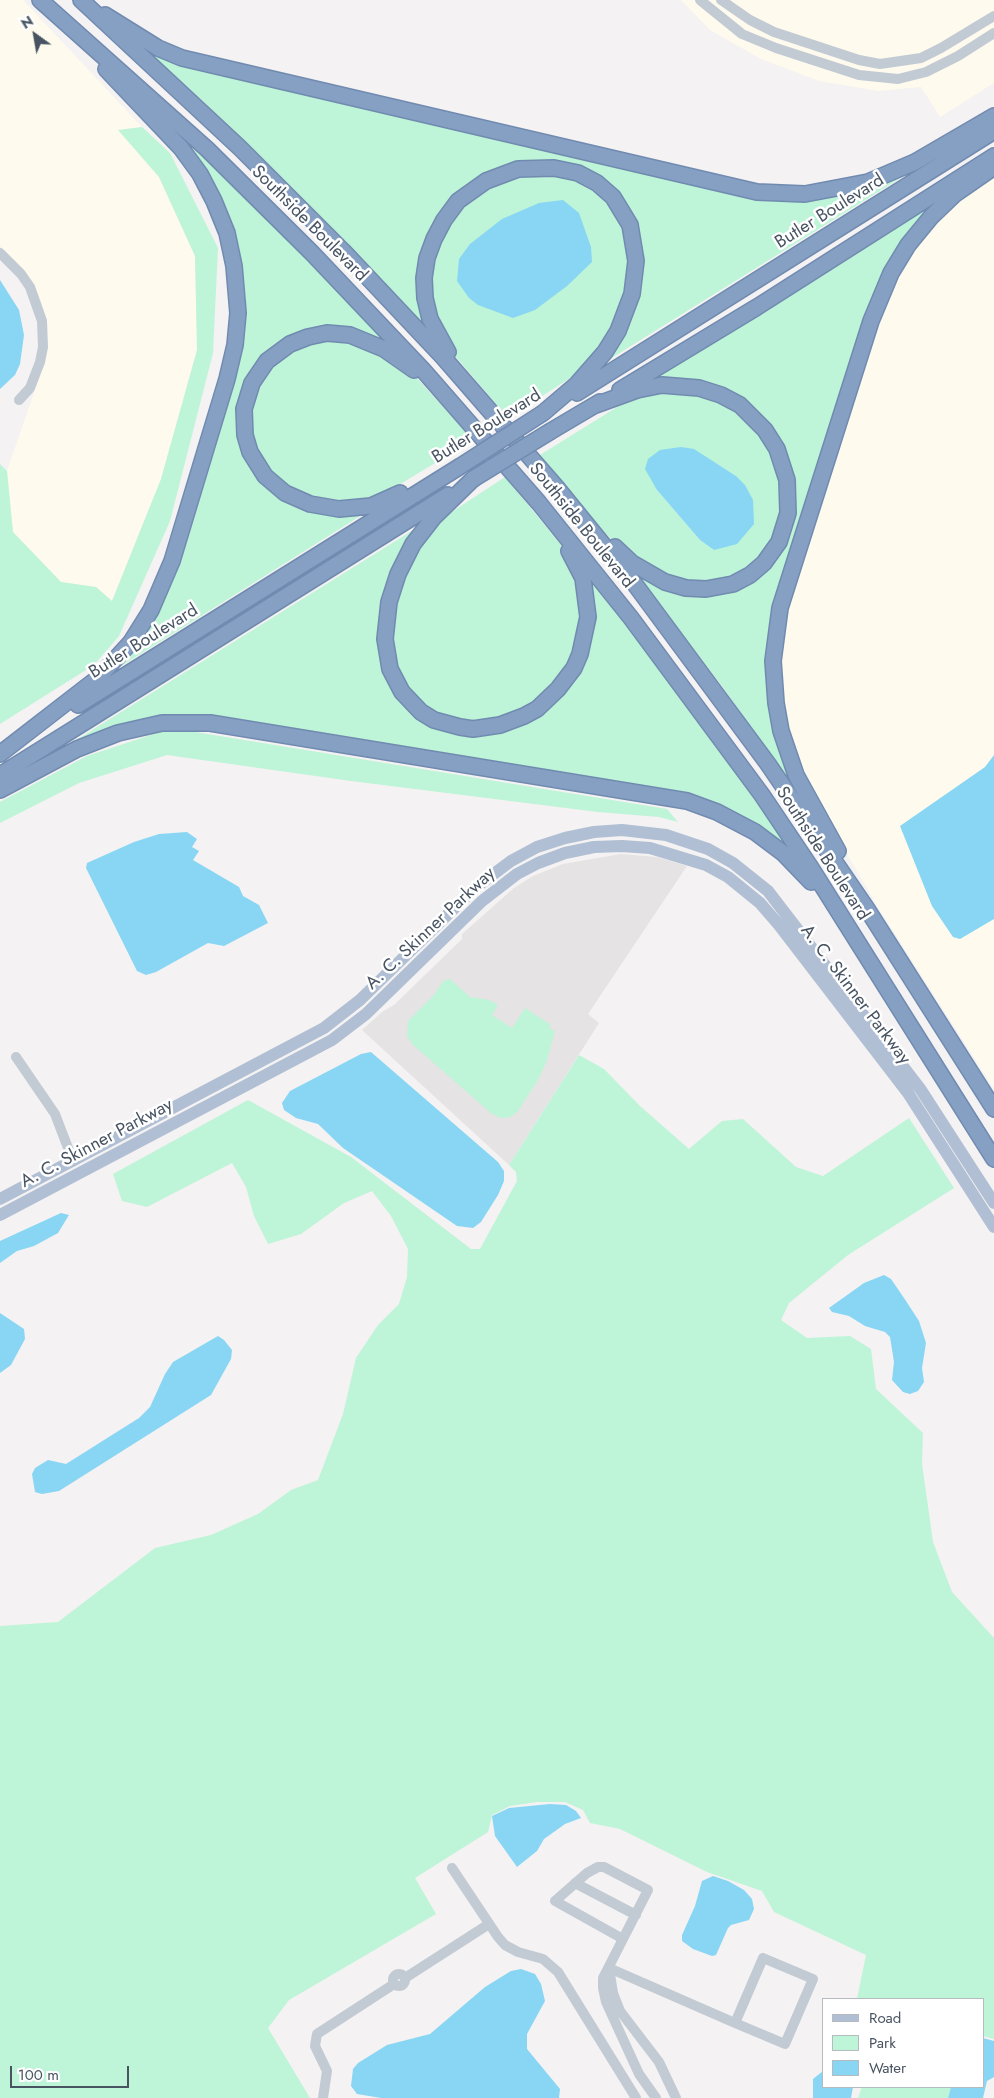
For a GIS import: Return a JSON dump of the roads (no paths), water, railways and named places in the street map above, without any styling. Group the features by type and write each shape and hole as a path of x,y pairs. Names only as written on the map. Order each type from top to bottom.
{"highway":[{"name":"Southside Boulevard","path":"39,0 135,83 264,204 363,305 463,414 539,503 631,618 729,748 795,844 994,1159"},
{"path":"0,754 98,678 131,642 152,610 172,561 225,388 235,345 238,313 236,281 229,241 222,218 200,174 172,136 39,0"},
{"name":"Southside Boulevard","path":"81,0 288,196 381,291 482,400 557,488 631,579 724,702 786,789 891,946 994,1109"},
{"path":"81,0 158,48 182,58 757,192 805,194 868,182 915,162 994,116"},
{"name":"Butler Boulevard","path":"0,754 994,131"},
{"name":"Butler Boulevard","path":"0,775 473,479 756,307 994,156"},
{"path":"482,400 445,349 430,319 424,288 430,248 438,229 450,210 466,194 486,181 518,169 542,167 565,170 597,183 620,205 634,236 636,273 628,307 612,342 588,373 544,413"},
{"path":"891,946 804,790 790,760 776,703 773,661 775,635 784,594 874,314 886,283 908,245 930,217 955,194 994,167"},
{"path":"432,483 402,492 384,501 360,507 328,508 293,497 278,488 264,476 250,452 245,435 244,418 248,392 262,368 282,348 308,336 338,334 361,339 389,352 418,374 463,414"},
{"path":"557,488 632,562 655,577 686,588 716,588 742,580 770,556 783,533 788,513 789,496 783,464 765,430 740,405 710,391 675,385 650,387 593,406"},
{"path":"473,479 428,524 408,552 393,588 386,626 387,653 390,669 402,692 421,712 446,724 473,729 487,728 500,726 524,716 537,709 558,689 574,668 580,654 588,617 583,578 568,549 539,503"},
{"path":"0,790 60,757 105,737 148,726 194,722 227,725 671,797 717,812 770,842 804,873 849,930"}],"main road":[{"name":"A. C. Skinner Parkway","path":"0,1199 324,1028 360,1000 487,878 510,861 537,848 579,835 608,831 637,831 681,839 708,849 737,865 757,880 786,912 930,1102 994,1203"},
{"name":"A. C. Skinner Parkway","path":"0,1214 332,1040 366,1014 494,891 538,863 578,850 637,846 680,855 728,877 750,893 779,925 908,1093 994,1227"},
{"path":"728,877 737,865"}],"street":[{"path":"700,0 742,34 776,48 859,74 898,78 926,72 958,56 994,33"},
{"path":"722,0 750,20 774,32 859,60 880,64 921,58 994,16"},
{"path":"0,253 21,274 30,287 42,321 43,347 40,362 30,388 19,400"},
{"path":"16,1057 55,1114 73,1161"},
{"path":"452,1868 505,1945 518,1952 543,1959 558,1972 636,2098"},
{"path":"623,1939 555,1901 592,1870 604,1868 648,1890 609,1968 603,1978 606,2002 639,2074 656,2098"},
{"path":"575,1883 636,1915"},
{"path":"323,2098 327,2071 316,2046 317,2034 394,1984 393,1978 396,1975 402,1975 405,1978 489,1924"},
{"path":"609,1968 785,2044 813,1979 763,1958 735,2022"},
{"path":"609,1968 613,1993 620,2011 659,2062 676,2098"},
{"path":"628,2051 642,2042"}],"water":[{"path":"563,200 579,213 591,247 592,262 567,286 535,310 513,318 478,305 469,298 457,281 459,259 470,244 502,219 539,203"},
{"path":"0,280 19,310 24,335 20,364 15,375 0,389"},
{"path":"681,447 694,449 736,476 745,485 753,500 754,524 737,544 714,550 700,540 657,490 645,469 648,459 660,450"},
{"path":"994,755 994,919 960,939 953,937 932,906 900,826 985,767"},
{"path":"187,832 197,839 192,847 199,851 193,860 239,887 243,896 259,905 268,923 224,946 208,943 156,972 146,975 137,971 86,868 87,863 134,842 159,834"},
{"path":"371,1052 498,1162 504,1171 504,1181 498,1195 481,1222 473,1228 457,1226 343,1148 318,1124 296,1118 284,1110 282,1103 290,1091 361,1054"},
{"path":"61,1213 69,1215 58,1233 34,1246 17,1251 0,1263 0,1241"},
{"path":"884,1275 891,1279 919,1321 926,1343 922,1368 924,1382 918,1391 910,1394 903,1392 892,1380 894,1362 890,1337 885,1332 865,1326 849,1316 832,1312 829,1308 864,1283"},
{"path":"0,1313 24,1329 25,1339 11,1365 0,1373"},
{"path":"218,1336 232,1350 231,1359 211,1395 59,1491 42,1494 35,1492 32,1474 35,1468 48,1460 66,1464 139,1418 150,1407 165,1374 173,1362"},
{"path":"550,1804 566,1805 576,1811 581,1818 565,1824 544,1839 537,1851 517,1867 495,1836 492,1816 509,1808"},
{"path":"713,1876 728,1881 744,1890 752,1899 754,1909 749,1920 731,1925 728,1928 716,1955 712,1956 693,1949 682,1941 682,1935 695,1906 702,1881"},
{"path":"521,1969 535,1974 541,1984 545,2001 527,2034 527,2049 560,2089 559,2098 381,2098 357,2094 351,2086 353,2069 358,2063 387,2045 430,2034 485,1987 511,1971"},
{"path":"984,2038 994,2041 994,2077 987,2081 983,2098 948,2098 951,2088 984,2088"},
{"path":"822,2072 822,2088 853,2088 851,2098 813,2098 813,2079"}]}
